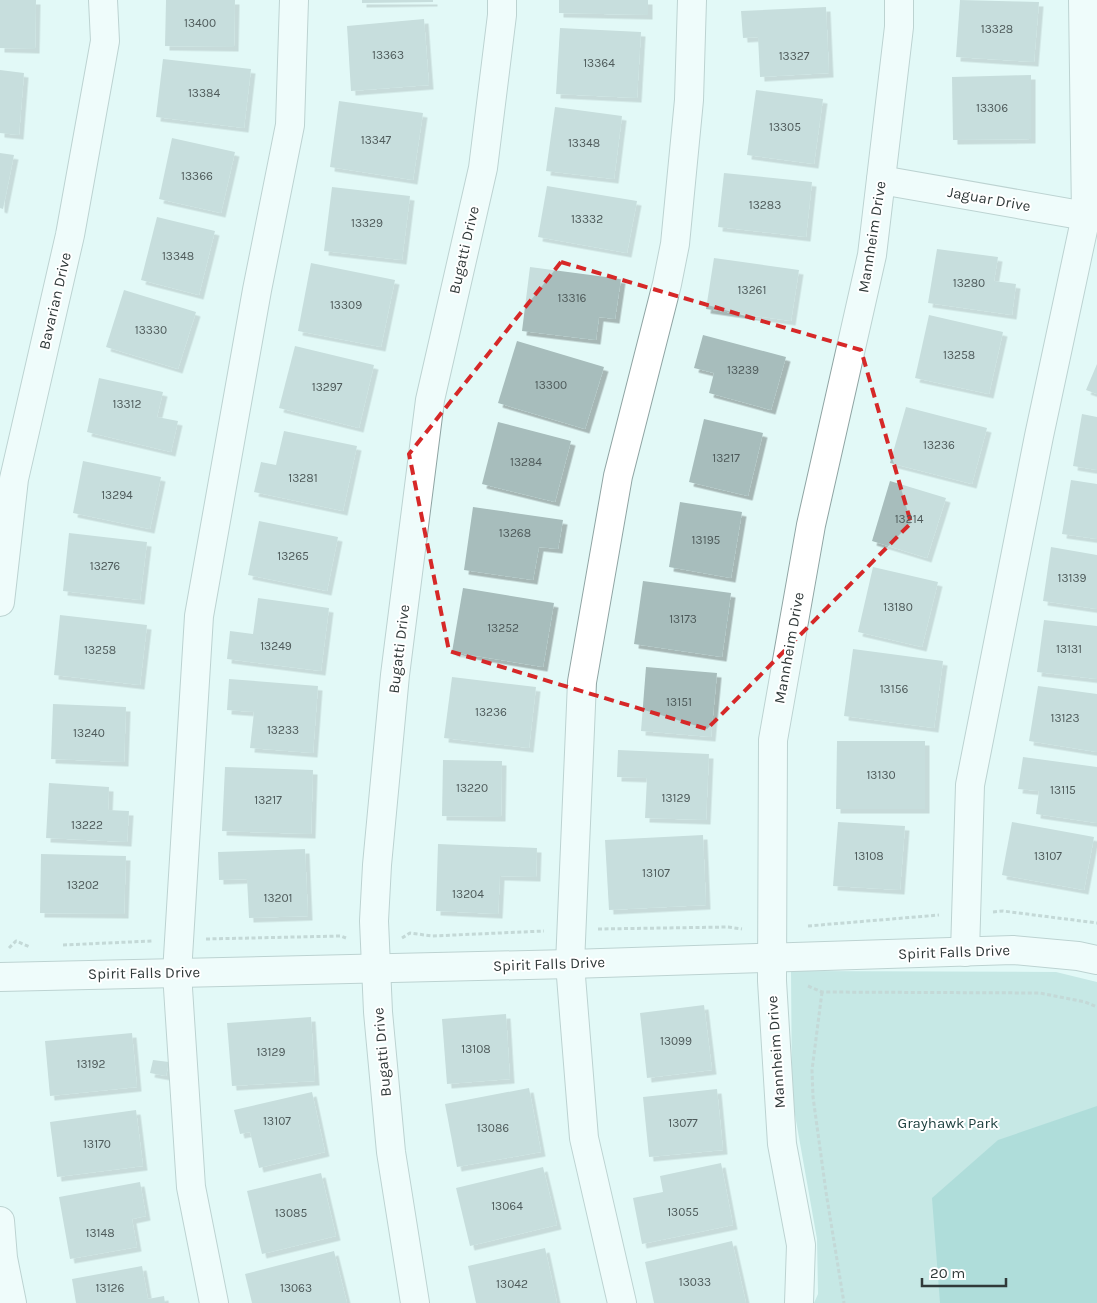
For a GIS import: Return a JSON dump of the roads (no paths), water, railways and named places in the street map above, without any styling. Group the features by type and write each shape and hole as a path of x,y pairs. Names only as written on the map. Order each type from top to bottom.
{"street":[{"name":"Bavarian Drive","path":"0,602 14,479 70,235 105,41 103,0"},
{"path":"214,1303 191,1187 177,973 199,616 257,290 290,125 294,0"},
{"name":"Bugatti Drive","path":"415,1303 391,1152 378,1012 374,921 378,846 395,675 430,400 483,168 502,15 502,0"},
{"path":"622,1303 584,1138 570,964 582,682 618,476 675,244 689,100 692,0"},
{"name":"Mannheim Drive","path":"799,1303 801,1245 782,1144 772,981 773,740 811,525 872,255 899,27 899,0"},
{"path":"966,952 970,785 1039,436 1091,217 1083,0"},
{"name":"Jaguar Drive","path":"881,180 1091,217"},
{"name":"Spirit Falls Drive","path":"0,977 570,964 773,956 1013,950 1078,956 1097,960"},
{"path":"0,1221 12,1303"}],"park label":[{"name":"Grayhawk Park","path":"948,1123"}]}
